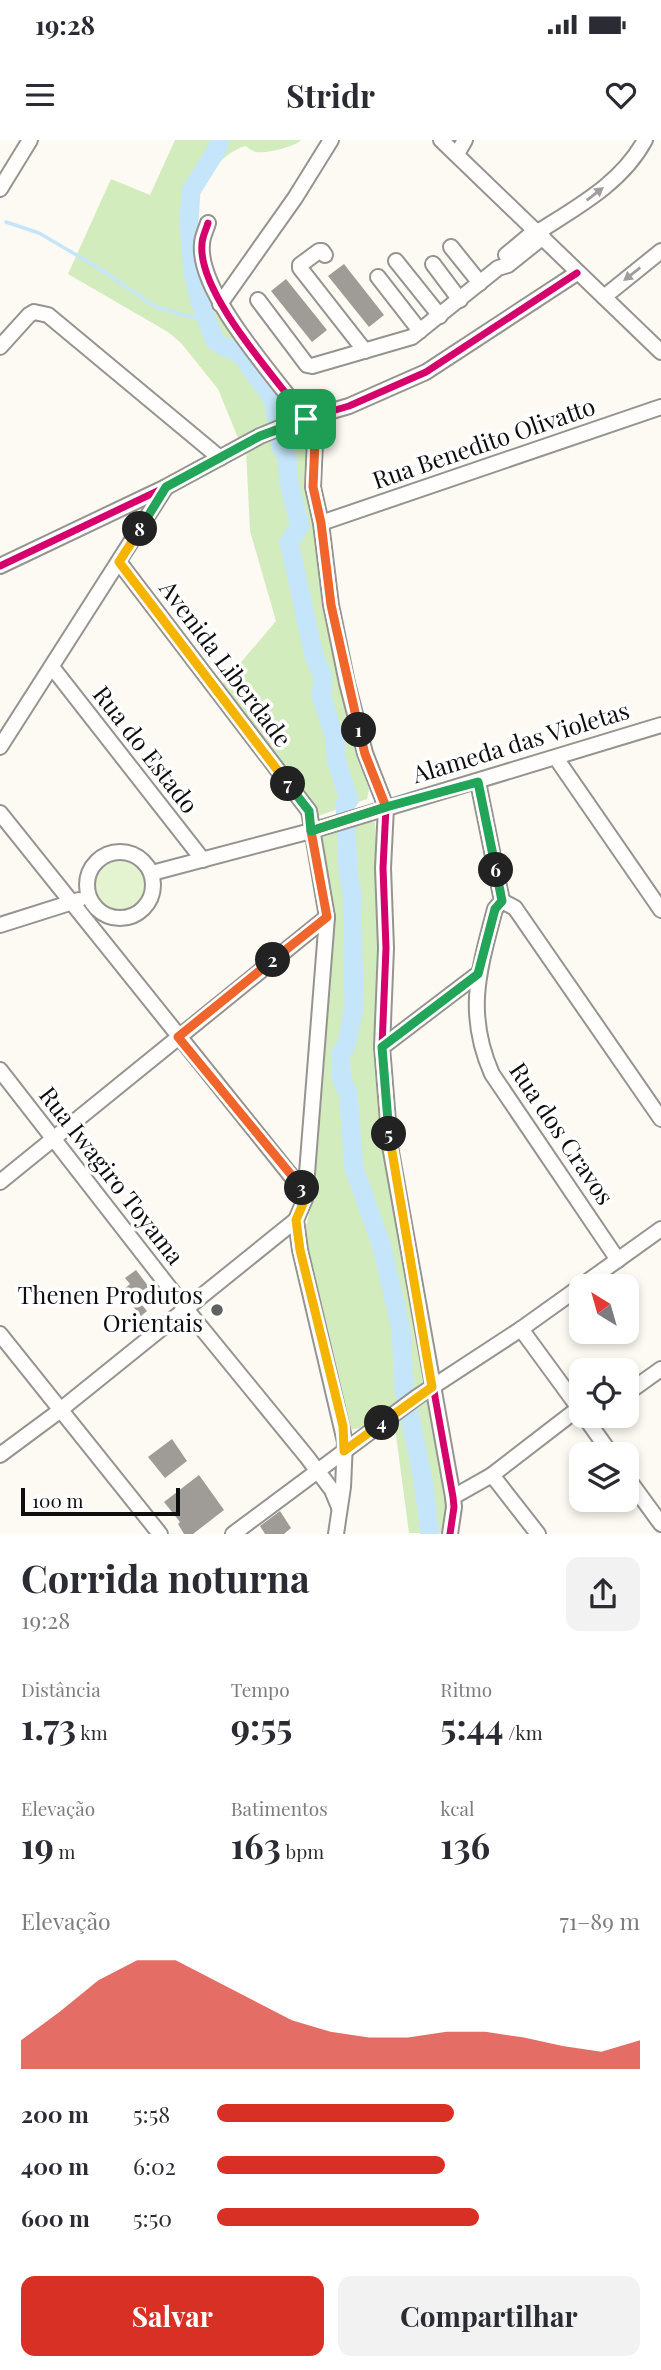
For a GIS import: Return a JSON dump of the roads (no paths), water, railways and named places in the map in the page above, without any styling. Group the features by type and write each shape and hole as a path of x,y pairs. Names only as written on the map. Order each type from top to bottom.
{"street":[{"path":"0,189 30,140"},
{"path":"220,304 295,198 331,140"},
{"path":"441,140 661,352"},
{"path":"457,154 465,140"},
{"path":"498,268 502,258 521,241 539,233 592,197 618,175 630,163 645,140"},
{"path":"521,241 522,217"},
{"path":"208,223 201,245 207,279 220,304 306,419 315,441 313,487 321,523 331,605 347,683 380,809 386,948 382,1047 390,1146 453,1497 450,1534"},
{"path":"258,300 309,367 412,337 498,268 508,265 539,233"},
{"path":"451,247 480,284"},
{"path":"326,255 318,251 300,265 300,268 365,351"},
{"path":"604,297 661,251"},
{"path":"396,261 440,316"},
{"path":"433,264 460,300"},
{"path":"0,566 166,487 260,436 291,423 349,406 426,372 577,273"},
{"path":"378,277 420,331"},
{"path":"0,347 25,318 34,312 48,315 220,458"},
{"name":"Rua Benedito Olivatto","path":"321,523 661,407"},
{"path":"0,747 166,487"},
{"name":"Avenida Liberdade","path":"119,562 309,811 327,917 305,1199 296,1220 304,1274 343,1426 344,1451 336,1534"},
{"name":"Rua do Estado","path":"52,667 203,860"},
{"name":"Alameda das Violetas","path":"152,873 311,831 326,824 478,782 661,725"},
{"path":"556,758 661,910"},
{"path":"478,782 502,901 515,908 661,1119"},
{"path":"0,813 304,1192"},
{"path":"121,851 134,854 145,862 152,873 154,886 151,898 143,909 132,916 119,918 107,915 96,908 89,897 87,884 90,871 97,860 108,853 121,851"},
{"path":"0,925 89,897"},
{"name":"Rua dos Cravos","path":"502,901 495,909 478,974 476,1015 484,1054 492,1074 618,1260"},
{"path":"0,1182 327,917"},
{"path":"382,1047 478,974"},
{"name":"Rua Iwagiro Toyama","path":"0,1070 186,1309 319,1472 332,1490 339,1509"},
{"path":"1,1453 296,1220"},
{"path":"233,1534 417,1397 521,1329 661,1229"},
{"path":"521,1329 569,1392"},
{"path":"0,1334 160,1534"},
{"path":"639,1384 661,1368"},
{"path":"453,1497 569,1425"},
{"path":"492,1475 538,1534"},
{"path":"639,1492 659,1517"}],"waterway":[{"path":"219,140 219,146 191,191 189,222 193,273 200,302 215,341 241,354 273,399 300,526 289,542 314,656 323,677 321,695 335,739 336,759 349,800 345,804 348,872 352,893 354,1007 346,1047 340,1055 342,1080 348,1093 354,1168 382,1247 401,1330 404,1389 422,1474 430,1534"},
{"path":"6,222 39,233 97,267 156,307 209,322"}],"place":[{"name":"Thenen Produtos Orientais","path":"217,1310"}]}
